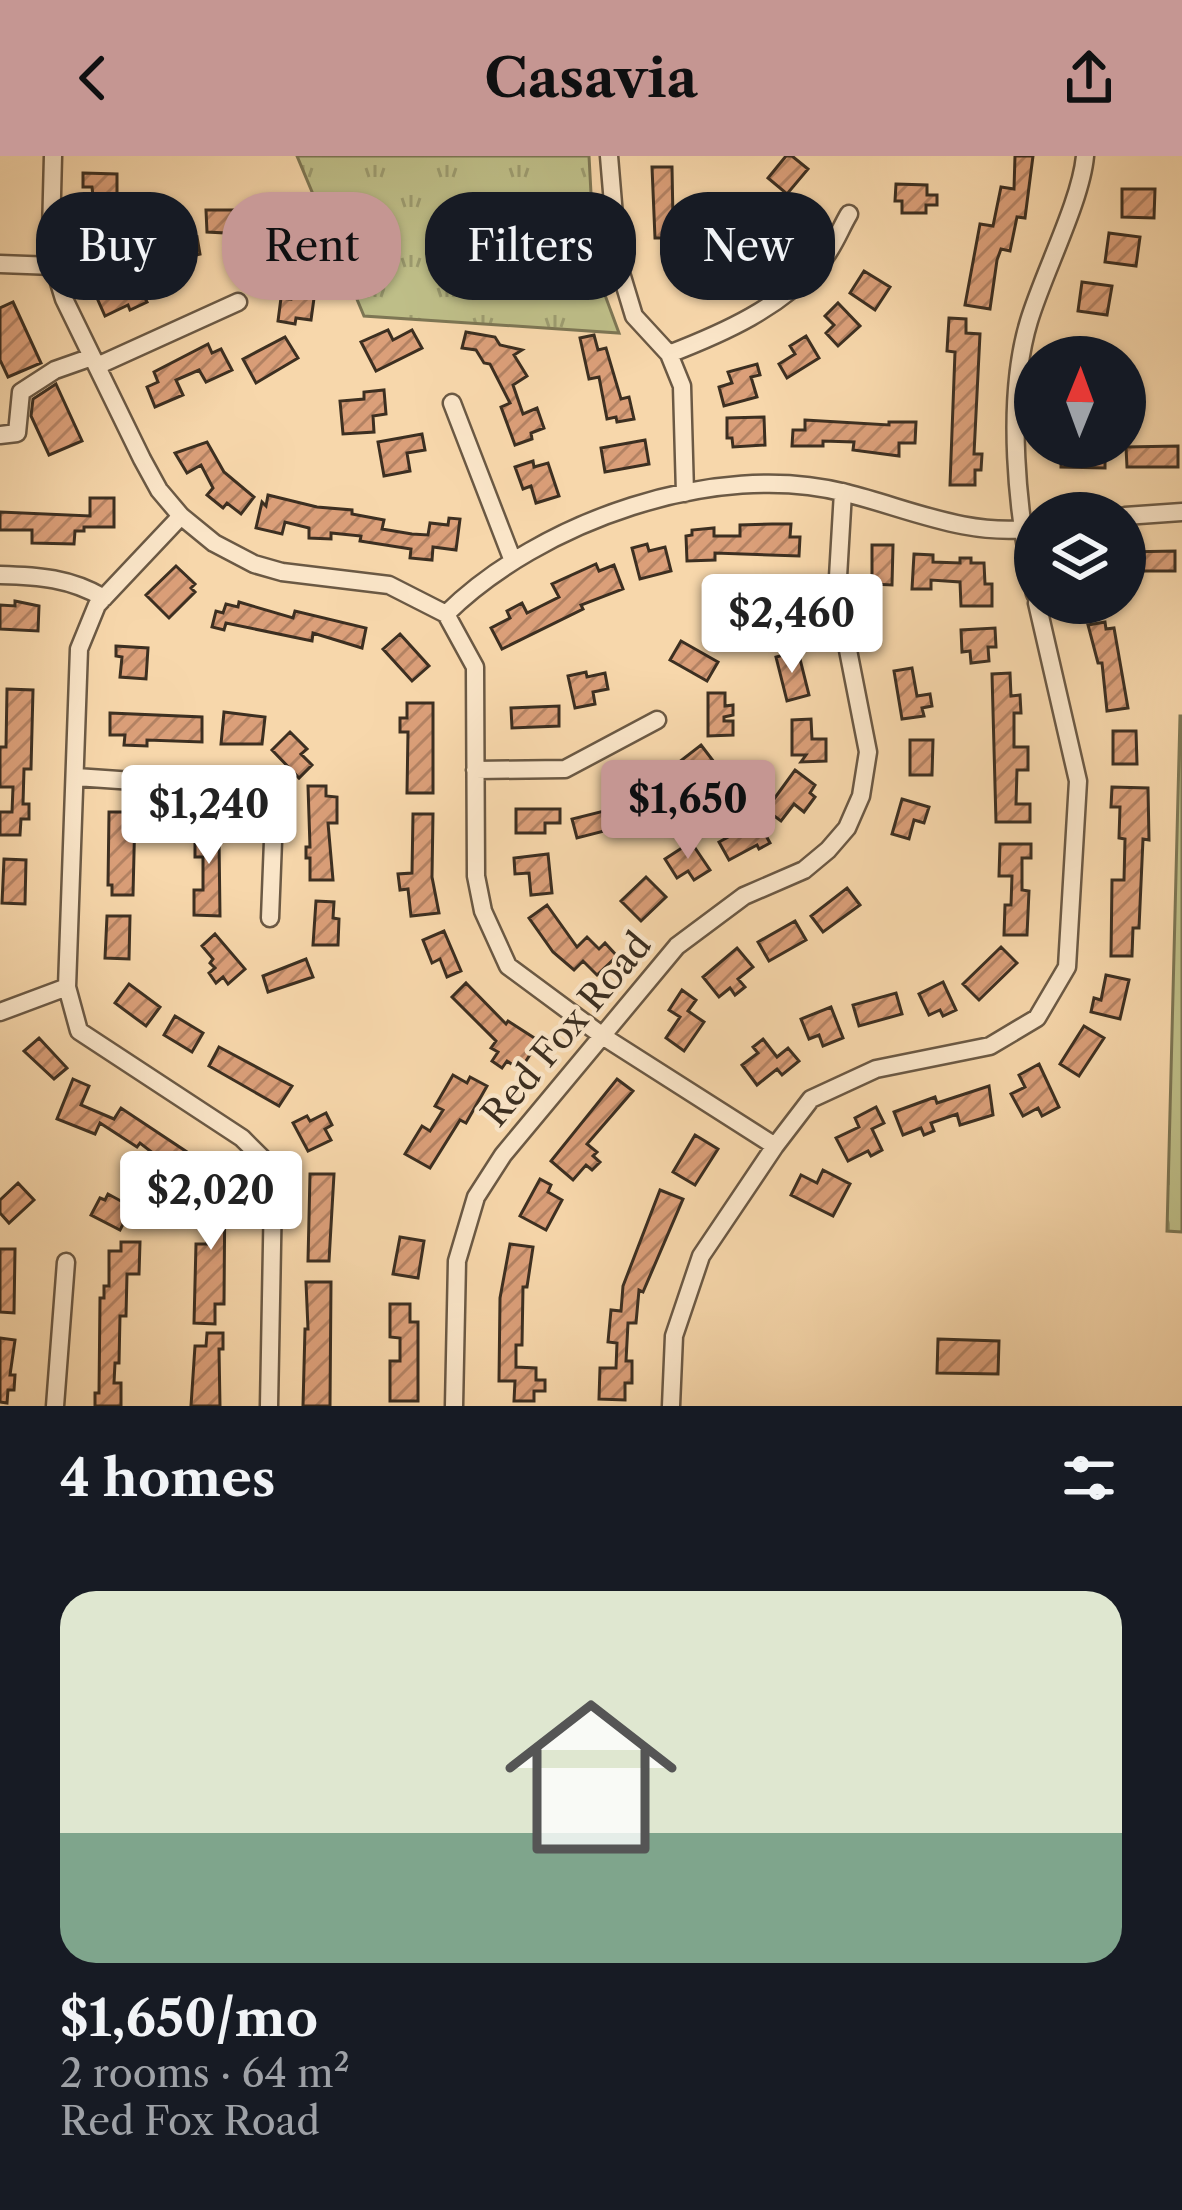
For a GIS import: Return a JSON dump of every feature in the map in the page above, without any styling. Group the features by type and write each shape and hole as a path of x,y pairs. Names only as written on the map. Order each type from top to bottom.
{"street":[{"path":"52,156 53,192"},
{"path":"608,156 618,262 634,316 669,354 682,386 685,493"},
{"path":"1024,492 1016,409 1027,326 1085,156"},
{"path":"669,354 730,331 781,299 824,260 849,214"},
{"path":"0,264 36,265"},
{"path":"64,300 159,490 181,516 214,543 254,564 389,585 446,614 475,667 476,876 483,911 508,966 604,1036 775,1146"},
{"path":"0,435 17,433 21,392 56,370 94,362 238,302"},
{"path":"452,403 513,561"},
{"path":"446,614 513,561 603,515 685,493 807,486 843,492 950,526 1014,528"},
{"name":"Red Fox Road","path":"454,1406 457,1261 476,1197 503,1155 677,946 744,896 804,870 828,850 861,796 868,752 838,594 843,492"},
{"path":"1146,515 1182,512"},
{"path":"181,516 97,604 79,649 67,987 79,1031 242,1138 269,1165 273,1192 269,1406"},
{"path":"0,575 46,576 79,583 104,598"},
{"path":"671,1406 674,1336 701,1256 811,1099 876,1069 990,1046 1037,1018 1067,967 1078,782 1042,624"},
{"path":"475,770 565,769 656,721"},
{"path":"76,777 248,789 274,814 270,918"},
{"path":"0,1012 67,987"},
{"path":"55,1406 66,1262"}],"green space":[{"path":"297,156 589,156 591,192 425,192 425,300 607,300 619,333 364,316 357,300 401,300 401,192 312,192"},
{"path":"1182,716 1182,1232 1167,1231"}],"building":[{"path":"786,156 808,169 789,192 768,178"},
{"path":"1015,156 1033,156 1025,218 1017,217 1010,251 1001,249 990,309 965,305 980,224 993,226 1001,187 1014,189"},
{"path":"652,167 672,167 672,192 660,192 660,238 655,238"},
{"path":"83,173 117,174 117,192 83,187"},
{"path":"896,184 927,185 927,195 937,195 937,205 926,205 926,213 902,213 902,201 895,201"},
{"path":"1122,189 1155,189 1154,218 1122,217"},
{"path":"206,210 222,210 222,233 207,232"},
{"path":"1109,233 1140,237 1136,266 1105,262"},
{"path":"864,271 890,287 875,310 850,293"},
{"path":"1082,282 1112,286 1107,315 1078,311"},
{"path":"98,300 147,302 130,310 128,305 105,316"},
{"path":"281,300 314,300 311,320 278,321"},
{"path":"13,302 41,363 8,377 0,360 0,308"},
{"path":"838,303 860,326 838,346 826,333 834,325 825,316"},
{"path":"949,318 966,319 966,333 980,334 974,454 982,454 975,485 950,485 955,352 947,351"},
{"path":"388,330 393,340 412,330 422,348 376,371 361,342"},
{"path":"466,332 495,337 500,345 522,350 514,355 527,376 513,385 523,414 537,408 544,428 531,433 532,439 515,445 501,407 510,403 490,364 476,350 462,348"},
{"path":"594,335 598,350 606,348 621,399 629,397 634,419 607,419 599,377 589,379 580,338"},
{"path":"806,336 819,358 787,378 779,364 795,354 790,346"},
{"path":"285,337 298,358 256,383 243,359"},
{"path":"208,344 212,353 221,349 232,370 206,382 199,370 176,380 183,395 155,407 147,387 158,382 154,372"},
{"path":"757,364 760,375 751,377 757,397 724,406 719,387 732,383 728,372"},
{"path":"56,384 82,441 49,455 31,416 33,399"},
{"path":"384,390 386,414 373,416 374,432 343,434 340,401 364,399 364,392"},
{"path":"764,417 765,445 733,447 732,438 727,438 727,418"},
{"path":"805,420 916,422 915,443 899,443 899,456 853,450 854,442 792,446 793,430 805,430"},
{"path":"422,434 425,450 407,453 410,471 384,476 378,442"},
{"path":"645,440 649,464 605,472 601,448"},
{"path":"207,442 224,472 254,497 241,514 207,495 213,488 201,465 187,473 175,453"},
{"path":"1178,446 1178,467 1146,467 1146,447"},
{"path":"533,461 534,467 548,463 559,496 536,503 531,486 523,489 515,467"},
{"path":"268,495 352,510 352,514 384,520 382,529 412,534 428,535 430,523 448,525 449,518 460,519 456,550 433,547 432,560 410,558 411,549 360,541 361,536 331,533 331,539 309,538 309,528 285,522 282,534 256,528"},
{"path":"90,498 114,498 114,527 84,527 84,531 75,531 74,544 32,543 32,530 0,530 0,512 90,516"},
{"path":"791,524 790,537 800,537 799,556 715,553 715,560 687,561 686,536 692,530 714,528 714,536 740,536 740,525"},
{"path":"647,544 649,551 665,547 671,571 640,579 632,548"},
{"path":"872,545 893,545 892,585 872,584"},
{"path":"1175,551 1175,571 1146,571 1146,552"},
{"path":"914,554 933,555 933,562 960,563 960,558 971,558 971,563 984,563 985,584 992,584 992,606 961,606 960,582 931,580 931,589 912,589"},
{"path":"596,564 599,571 614,565 623,589 581,605 583,609 502,649 491,628 510,618 507,611 522,603 527,613 559,597 552,584"},
{"path":"176,566 195,584 191,588 195,592 169,618 146,595"},
{"path":"795,590 799,623 772,626 767,594"},
{"path":"15,601 39,606 38,631 0,629 0,605 15,606"},
{"path":"239,602 293,618 295,611 366,628 362,648 313,633 312,641 226,623 224,630 212,627 216,611 223,613 226,604 238,607"},
{"path":"1088,625 1114,628 1128,708 1107,711 1102,663 1098,663"},
{"path":"995,628 996,647 988,647 989,661 971,663 970,651 962,652 961,630"},
{"path":"400,634 429,666 412,681 383,649"},
{"path":"681,641 718,662 707,681 670,660"},
{"path":"116,646 148,648 146,679 120,677 122,657 116,656"},
{"path":"798,651 809,695 787,701 776,657"},
{"path":"912,668 917,696 930,694 932,706 922,708 924,716 902,719 894,671"},
{"path":"586,672 587,677 605,673 608,689 593,692 595,704 575,708 568,676"},
{"path":"1010,673 1011,696 1020,695 1021,713 1014,713 1014,747 1028,747 1028,770 1017,770 1016,804 1030,804 1030,822 996,822 992,674"},
{"path":"7,689 33,690 31,769 24,769 23,804 29,804 29,819 21,819 20,835 0,835 0,812 12,812 13,787 0,787"},
{"path":"708,693 725,693 725,706 733,705 733,715 724,721 733,721 733,735 708,736"},
{"path":"407,703 433,703 433,793 407,793 408,732 400,732 400,718 407,718"},
{"path":"559,706 559,726 512,728 511,708"},
{"path":"224,712 265,717 262,744 221,744"},
{"path":"110,713 202,717 202,742 147,740 147,746 124,745 125,735 110,735"},
{"path":"811,719 812,739 826,739 826,761 801,762 806,755 792,755 792,720"},
{"path":"1113,731 1136,731 1137,764 1113,764"},
{"path":"290,732 307,749 301,754 312,765 299,778 272,750"},
{"path":"910,740 933,740 932,775 910,775"},
{"path":"701,745 714,762 638,823 624,805"},
{"path":"795,770 815,785 810,793 815,797 804,812 794,804 781,821 766,810"},
{"path":"308,786 326,786 326,796 337,797 337,823 328,823 333,880 310,880"},
{"path":"1112,787 1148,788 1149,840 1143,839 1139,928 1133,928 1132,956 1111,956 1112,880 1124,880 1125,839 1119,838 1120,807 1111,807"},
{"path":"902,799 929,807 924,823 914,820 909,839 892,834"},
{"path":"616,808 620,827 577,838 572,819"},
{"path":"516,809 560,809 560,823 545,823 545,833 516,833"},
{"path":"109,812 135,812 133,895 112,895 112,885 108,885"},
{"path":"413,814 433,814 432,877 439,913 411,916 408,889 400,890 398,874 412,873"},
{"path":"758,821 770,843 729,860 719,842"},
{"path":"229,822 228,839 219,839 220,916 194,915 194,890 203,890 203,857 195,857 195,825"},
{"path":"691,842 710,870 694,880 688,871 677,878 665,859"},
{"path":"1000,844 1031,844 1031,858 1022,858 1022,890 1029,891 1027,935 1004,935 1012,876 999,876"},
{"path":"548,854 552,893 531,895 529,873 515,874 514,858"},
{"path":"4,859 26,860 25,904 2,903"},
{"path":"646,877 666,897 641,921 621,901"},
{"path":"847,888 860,905 823,932 811,916"},
{"path":"316,901 334,902 338,945 313,945"},
{"path":"547,905 577,947 587,937 599,949 605,943 617,956 597,975 583,961 574,970 553,952 529,918"},
{"path":"107,916 130,916 129,959 105,958"},
{"path":"795,921 806,940 769,961 758,942"},
{"path":"444,931 461,971 447,977 440,959 432,963 423,940"},
{"path":"215,934 245,969 228,984 223,977 216,983 209,973 215,968 210,963 213,959 202,946"},
{"path":"1001,947 1017,963 979,1000 963,984"},
{"path":"737,948 753,967 738,979 745,987 735,995 730,988 719,997 703,977"},
{"path":"306,959 313,977 268,992 263,976"},
{"path":"1106,975 1129,980 1120,1019 1091,1012 1094,998 1101,1000"},
{"path":"943,982 956,1010 929,1015 919,994"},
{"path":"466,983 506,1024 539,1041 520,1070 507,1061 502,1068 492,1061 498,1052 491,1048 496,1041 452,997"},
{"path":"129,984 160,1007 146,1026 115,1003"},
{"path":"682,990 696,1000 688,1011 704,1022 684,1051 666,1038 680,1017 669,1010"},
{"path":"896,993 902,1014 859,1026 853,1005"},
{"path":"831,1007 843,1038 823,1046 819,1035 809,1039 801,1019"},
{"path":"175,1016 203,1033 192,1052 164,1035"},
{"path":"1084,1026 1104,1038 1079,1076 1060,1064"},
{"path":"39,1038 67,1068 54,1079 24,1051"},
{"path":"763,1039 777,1057 788,1048 799,1061 782,1075 777,1069 757,1085 742,1065 758,1053 753,1047"},
{"path":"219,1047 292,1086 279,1106 209,1066"},
{"path":"1039,1064 1059,1107 1042,1116 1038,1108 1023,1116 1011,1094 1025,1087 1019,1075"},
{"path":"453,1075 487,1086 466,1123 460,1120 430,1168 405,1154 422,1126 430,1131 443,1110 435,1106"},
{"path":"73,1079 89,1086 81,1105 114,1119 121,1108 193,1156 180,1174 140,1143 137,1147 100,1123 95,1134 57,1119"},
{"path":"617,1079 633,1091 587,1144 600,1162 592,1170 586,1165 573,1180 551,1161"},
{"path":"989,1086 993,1115 960,1125 957,1114 931,1123 934,1131 924,1135 921,1128 903,1135 894,1112 935,1097 937,1103"},
{"path":"876,1107 884,1123 872,1129 882,1150 848,1161 836,1138 859,1127 855,1118"},
{"path":"326,1113 332,1125 325,1129 331,1140 308,1151 293,1123"},
{"path":"695,1135 718,1149 695,1185 673,1172"},
{"path":"823,1170 850,1184 833,1216 791,1195 801,1175 817,1183"},
{"path":"310,1174 334,1174 329,1261 308,1261"},
{"path":"202,1176 225,1176 224,1304 215,1304 215,1324 194,1323 196,1244 207,1244 208,1203 202,1202"},
{"path":"540,1179 551,1185 548,1192 562,1200 546,1230 520,1216"},
{"path":"18,1183 34,1200 9,1223 0,1213 0,1200"},
{"path":"660,1190 683,1199 643,1292 639,1290 636,1323 628,1323 626,1361 632,1361 632,1383 625,1383 625,1400 599,1399 600,1368 616,1368 617,1343 608,1342 611,1310 621,1311 623,1286"},
{"path":"108,1194 132,1207 120,1230 91,1215 100,1198 105,1200"},
{"path":"400,1237 424,1241 418,1278 393,1274"},
{"path":"121,1242 140,1242 139,1274 127,1274 126,1316 120,1316 114,1383 121,1383 121,1406 95,1406 100,1298 104,1298 104,1286 109,1286 109,1251 121,1251"},
{"path":"510,1244 533,1247 527,1287 523,1287 522,1345 516,1345 516,1367 536,1368 536,1380 545,1380 545,1391 534,1391 534,1401 514,1401 515,1381 499,1381 500,1298"},
{"path":"0,1249 15,1249 14,1313 0,1312"},
{"path":"306,1282 331,1282 330,1406 303,1406"},
{"path":"390,1304 410,1304 410,1322 418,1322 418,1401 390,1401 390,1361 400,1361 400,1338 390,1337"},
{"path":"207,1333 223,1333 220,1406 191,1406 195,1346 206,1346"},
{"path":"0,1338 15,1340 10,1375 15,1375 14,1390 8,1390 7,1403 0,1402"},
{"path":"938,1339 999,1341 998,1374 937,1373"}]}
